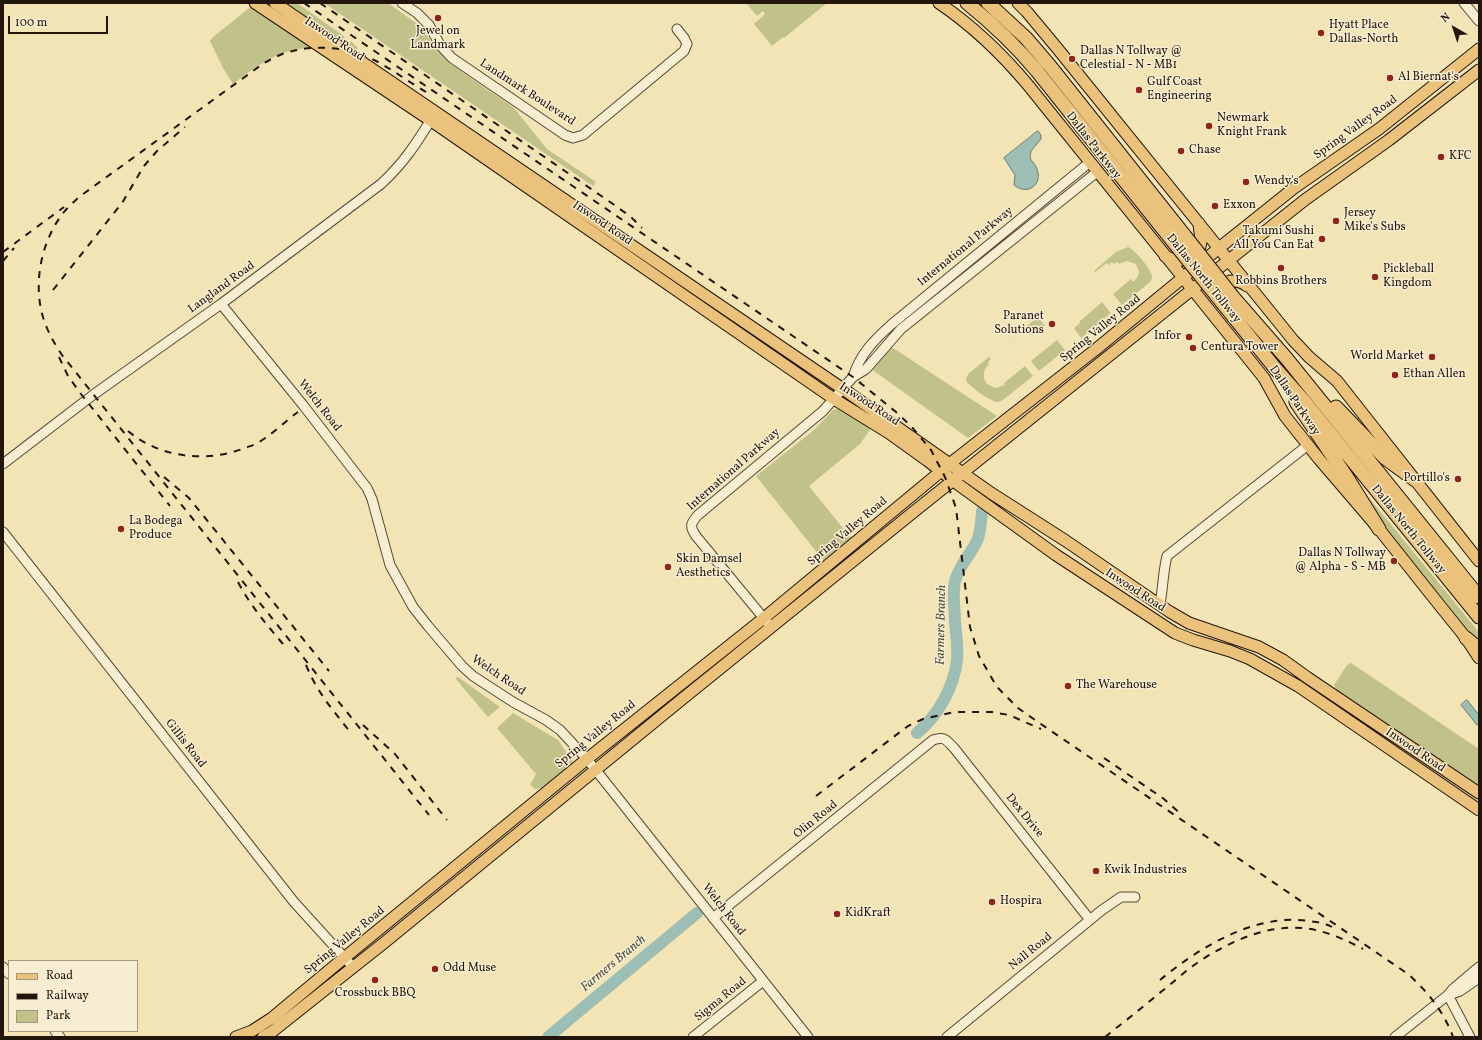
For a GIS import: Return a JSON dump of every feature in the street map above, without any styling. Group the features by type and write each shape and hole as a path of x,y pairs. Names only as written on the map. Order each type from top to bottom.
{"highway":[{"name":"Dallas North Tollway","path":"967,3 988,19 1014,44 1180,240 1229,301 1275,368 1304,401 1479,617"},
{"name":"Dallas North Tollway","path":"988,3 1026,38 1050,66 1180,240"},
{"name":"Dallas North Tollway","path":"1229,301 1287,358 1479,597"},
{"path":"1287,358 1304,371 1385,458 1415,480"},
{"path":"1275,368 1379,529"},
{"path":"1466,638 1479,649"}],"main road":[{"name":"Inwood Road","path":"255,3 552,191 843,389 946,467 953,480 1056,555 1175,633 1250,659 1298,686 1316,700 1478,807"},
{"name":"Inwood Road","path":"275,3 433,116 545,201 834,398 946,467 963,472 991,493 1189,623 1259,646 1283,660 1479,793"},
{"name":"Dallas Parkway","path":"940,3 956,14 1008,61 1264,378 1285,416 1349,496 1379,529 1466,638 1479,658"},
{"path":"1018,3 1062,54 1293,340 1309,357 1337,381 1415,480 1477,555"},
{"name":"Spring Valley Road","path":"236,1037 252,1031 272,1018 587,759 764,618 946,467 1045,390 1294,188 1379,129 1479,49"},
{"name":"Spring Valley Road","path":"263,1037 273,1031 353,968 771,627 1229,260 1306,199 1389,140 1479,70"},
{"path":"1379,129 1389,140"},
{"path":"1294,188 1306,199"},
{"path":"545,201 552,191"},
{"path":"1165,256 1171,260 1179,261 1185,261 1192,257 1199,249 1201,242 1199,223"},
{"path":"1219,323 1210,302 1212,294 1221,285 1228,281 1237,280 1242,282 1255,294"},
{"path":"702,308 708,298"},
{"path":"1024,424 1022,420 1024,414 1045,390"},
{"path":"1002,441 1003,434 1010,427 1007,420"},
{"path":"1056,555 1066,541"},
{"path":"830,563 838,573"},
{"path":"1152,618 1160,604"},
{"path":"1316,700 1324,689"},
{"path":"433,886 441,897"}],"street":[{"name":"Landmark Boulevard","path":"402,3 417,13 429,25 440,45 452,58 565,135 573,138 583,135 684,51 687,44 677,29"},
{"path":"1464,3 1479,21"},
{"name":"Langland Road","path":"3,464 93,394 221,304 381,184 404,160 433,116"},
{"name":"International Parkway","path":"853,377 858,363 864,353 892,324 1090,162"},
{"name":"International Parkway","path":"771,627 692,530 691,525 698,515 823,411 853,377 866,369 901,329 1097,172"},
{"name":"Welch Road","path":"221,304 303,405 367,488 374,505 390,565 413,607 428,626 462,666 473,676 560,730 587,759 808,1037"},
{"path":"1160,604 1165,566 1168,556 1308,445"},
{"name":"Gillis Road","path":"3,532 294,902 353,968"},
{"name":"Dex Drive","path":"933,740 944,738 954,748 1090,920"},
{"name":"Olin Road","path":"713,918 933,740"},
{"name":"Nall Road","path":"947,1037 1090,920 1121,897 1135,897"},
{"path":"1395,1037 1448,995 1453,988 1479,967"},
{"path":"1448,995 1460,991 1479,978"},
{"name":"Sigma Road","path":"693,1037 763,981"},
{"path":"1448,995 1470,1037"}],"green space":[{"path":"285,3 297,3 344,36 346,41 352,42 358,48 353,50 322,29 320,25 315,24"},
{"path":"324,3 388,3 420,26 432,44 449,63 514,108 547,149 596,182 593,186"},
{"path":"746,3 827,3 772,46 754,24 765,14 763,11 757,16"},
{"path":"253,5 314,48 293,50 274,57 253,69 233,84 223,68 210,41"},
{"path":"1128,247 1134,251 1150,270 1152,278 1150,282 1122,305 1113,294 1131,279 1133,282 1137,278 1139,272 1136,264 1127,261 1119,264 1117,262 1114,264 1112,262 1109,265 1107,263 1095,272 1094,271 1116,252"},
{"path":"1102,302 1111,313 1081,338 1074,328"},
{"path":"1038,317 1045,326 1040,330 1037,327 1034,329 1031,326 1028,329 1026,327 989,357 991,359 985,369 984,379 987,384 996,388 1005,385 1004,383 1025,366 1033,376 1003,400 998,402 985,396 968,383 966,380 968,374"},
{"path":"1057,340 1065,350 1039,371 1031,361"},
{"path":"893,348 997,416 968,438 871,369 889,349"},
{"path":"843,408 872,427 860,444 809,486 851,538 823,560 756,476 814,430 833,410"},
{"path":"1362,489 1474,626 1479,633 1479,642 1396,541 1360,491"},
{"path":"1351,663 1479,749 1479,787 1337,691 1334,685 1347,665"},
{"path":"458,677 500,707 488,717 455,678"},
{"path":"513,713 558,740 573,762 543,788 535,789 530,785 536,774 497,728"}],"water":[{"path":"1038,131 1041,135 1041,139 1031,151 1030,158 1036,168 1038,180 1033,187 1029,189 1019,188 1014,185 1015,175 1004,158"},
{"path":"1467,700 1479,715 1479,723 1477,725 1461,705"}],"waterway":[{"name":"Farmers Branch","path":"917,733 938,710 949,690 955,670 957,645 954,586 959,570 977,541 981,526 982,511"},
{"name":"Farmers Branch","path":"548,1037 697,913"}],"railway":[{"path":"304,3 853,377 896,412 911,426 931,450 945,477 956,508 970,627 979,656 997,687 1018,708 1035,720 1408,974 1435,1003 1445,1019 1453,1037"},
{"path":"320,3 613,204 631,217 642,228"},
{"path":"426,92 376,61 366,56 345,50 333,48 310,48 282,54 264,63 71,204 55,224 43,253 40,268 39,299 47,328 62,355 429,815"},
{"path":"53,290 122,203 144,166 157,151 185,127"},
{"path":"3,252 64,207"},
{"path":"3,261 14,248"},
{"path":"59,357 68,376 81,394 170,506"},
{"path":"128,431 154,447 169,452 199,456 215,455 230,453 256,444 298,412"},
{"path":"164,477 189,498 329,671"},
{"path":"238,582 264,622 283,644"},
{"path":"306,665 321,693 351,733"},
{"path":"816,796 908,726 923,719 955,712 992,712 1009,715 1041,729"},
{"path":"363,725 395,754 447,820"},
{"path":"1104,758 1164,799 1183,816"},
{"path":"1160,980 1210,945 1249,927 1269,922 1289,920 1318,922 1332,927"},
{"path":"1105,1037 1193,966 1221,948 1247,936 1275,929 1303,928 1334,936 1363,949"}],"place":[{"name":"Jewel on Landmark","path":"438,18"},
{"name":"Hyatt Place Dallas-North","path":"1321,33"},
{"name":"Dallas N Tollway @ Celestial - N - MB1","path":"1072,59"},
{"name":"Al Biernat's","path":"1390,78"},
{"name":"Gulf Coast Engineering","path":"1139,90"},
{"name":"Newmark Knight Frank","path":"1209,126"},
{"name":"Chase","path":"1181,151"},
{"name":"KFC","path":"1441,157"},
{"name":"Wendy's","path":"1246,182"},
{"name":"Exxon","path":"1215,206"},
{"name":"Jersey Mike's Subs","path":"1336,221"},
{"name":"Takumi Sushi All You Can Eat","path":"1322,239"},
{"name":"Robbins Brothers","path":"1281,268"},
{"name":"Pickleball Kingdom","path":"1375,277"},
{"name":"Paranet Solutions","path":"1052,324"},
{"name":"Infor","path":"1189,337"},
{"name":"Centura Tower","path":"1193,348"},
{"name":"World Market","path":"1432,357"},
{"name":"Ethan Allen","path":"1395,375"},
{"name":"Portillo's","path":"1458,479"},
{"name":"La Bodega Produce","path":"121,529"},
{"name":"Dallas N Tollway @ Alpha - S - MB","path":"1394,561"},
{"name":"Skin Damsel Aesthetics","path":"668,567"},
{"name":"The Warehouse","path":"1068,686"},
{"name":"Kwik Industries","path":"1096,871"},
{"name":"Hospira","path":"992,902"},
{"name":"KidKraft","path":"837,914"},
{"name":"Odd Muse","path":"435,969"},
{"name":"Crossbuck BBQ","path":"375,980"}]}
